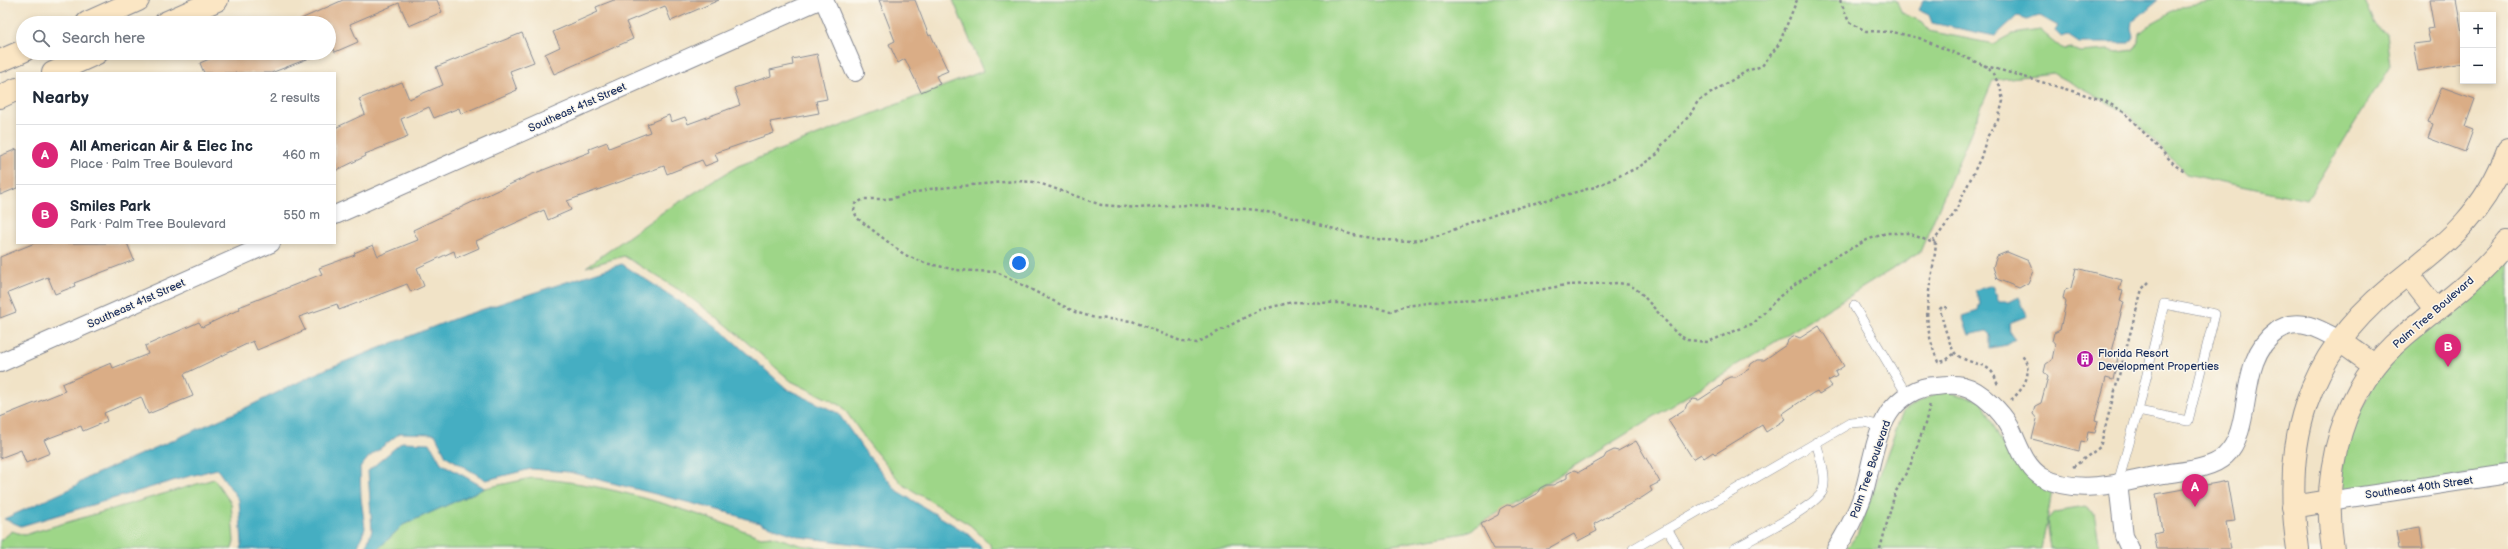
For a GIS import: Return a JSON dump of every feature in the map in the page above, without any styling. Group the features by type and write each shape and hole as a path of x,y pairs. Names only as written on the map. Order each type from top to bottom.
{"street":[{"path":"103,16 138,0"},
{"path":"175,16 190,5 217,0"},
{"name":"Southeast 41st Street","path":"336,215 819,0"},
{"path":"824,0 855,72"},
{"path":"0,62 16,54"},
{"path":"55,72 82,60"},
{"path":"0,97 16,89"},
{"path":"2298,549 2293,484 2302,416 2318,373 2339,340 2389,289 2442,247 2476,211 2496,178 2508,150"},
{"name":"Palm Tree Boulevard","path":"2333,549 2329,501 2331,475 2343,425 2352,401 2375,366 2404,336 2458,293 2508,240"},
{"name":"Southeast 41st Street","path":"0,363 269,244"},
{"path":"2408,274 2436,310"},
{"name":"Palm Tree Boulevard","path":"1836,549 1856,514 1882,426 1890,412 1907,395 1926,386 1963,386 1992,405 2010,426 2029,467 2043,477 2069,486 2086,487 2118,483 2202,466 2224,458 2235,444 2256,354 2267,338 2282,327 2314,325 2339,340"},
{"path":"2339,340 2375,366"},
{"name":"Southeast 40th Street","path":"2329,501 2508,474"},
{"path":"2118,483 2124,536 2130,549"},
{"path":"2294,507 2329,501"}],"lane":[{"path":"2118,483 2138,411 2164,304 2215,314 2188,421 2138,411"},
{"path":"1854,306 1907,395"},
{"path":"1633,549 1850,423 1864,422 1882,426"},
{"path":"1734,549 1811,504 1823,491 1824,474 1816,442"},
{"path":"1668,530 1679,549"}],"path":[{"path":"1797,0 1779,44 1762,66 1746,71 1698,101 1690,115 1662,144 1659,153 1639,167 1596,187 1505,211 1439,236 1412,241 1383,240 1353,235 1303,219 1257,210 1186,205 1138,208 1101,205 1036,182 1016,181 936,188 888,199 864,199 855,204 854,211 857,218 879,237 905,255 926,263 956,270 997,272 1075,312 1096,318 1132,321 1183,342 1197,343 1259,310 1293,302 1339,303 1391,311 1405,306 1452,300 1491,299 1566,285 1618,283 1630,285 1640,292 1678,334 1687,340 1708,342 1754,323 1780,296 1827,261 1867,240 1886,233 1908,232 1936,244 1926,316 1930,342 1938,362 1945,361 1956,353"},
{"path":"1840,0 1849,22 1866,31 1892,32 1919,38 1983,65 2103,100 2124,112 2176,166 2185,171"},
{"path":"1933,242 1954,214 1981,157 1987,138 1998,120 2003,101 2000,86 1992,72 1983,65"},
{"path":"2069,468 2075,467 2100,447 2142,289 2149,282"},
{"path":"1947,308 1943,306 1940,309 1942,319 1956,353 1968,361 1987,368 1993,373 1999,387"},
{"path":"2010,402 2024,386 2029,374 2026,360 2021,353"},
{"path":"1880,549 1895,493 1910,466 1925,424 1934,386"},
{"path":"2006,397 2012,406"}],"green space":[{"path":"953,0 1896,0 1902,13 1923,22 1929,31 1994,44 2013,34 2040,30 2064,50 2072,49 2080,52 2108,50 2118,52 2134,50 2139,41 2140,33 2152,23 2183,6 2217,0 2364,0 2374,24 2386,33 2390,66 2307,200 2186,174 2127,113 2053,73 1993,80 1920,252 1466,533 1369,549 992,549 989,543 970,525 902,484 869,444 842,406 791,381 728,326 684,293 624,256 586,267 663,212 738,166 983,71"},
{"path":"2508,257 2508,468 2339,495 2340,475 2350,435 2358,415 2379,378 2404,347 2465,301"},
{"path":"1940,390 1982,401 2005,449 2052,491 2041,549 1846,549 1857,535 1903,411"},
{"path":"532,478 561,481 619,492 648,499 706,517 761,537 772,536 800,545 827,549 378,549 403,525 485,488"},
{"path":"214,479 231,503 234,541 232,549 0,549 0,541 12,531 24,535"},
{"path":"2086,507 2094,513 2100,549 2051,549 2047,520 2054,512"}],"water":[{"path":"1923,0 2159,0 2132,22 2131,28 2133,37 2129,43 2079,43 2067,35 2061,37 2055,31 2058,26 2040,16 2027,19 2017,16 1995,36 1932,23 1929,15 1918,10"},
{"path":"622,264 723,332 787,389 838,413 863,449 897,491 967,533 983,549 892,549 801,537 726,512 569,472 531,469 486,480 446,456 435,434 400,433 368,458 360,468 361,498 365,528 357,549 240,549 242,543 239,500 217,469 21,526 4,519 70,489 89,477 239,411 326,369 456,318"},
{"path":"1993,285 1999,302 2009,302 2019,297 2027,316 2009,323 2010,333 2015,340 2007,345 1990,348 1990,335 1986,331 1969,335 1962,316 1978,311 1980,303 1975,290"},
{"path":"402,442 430,443 441,463 485,488 403,525 378,549 365,549 372,530 368,471"}],"building":[{"path":"343,0 437,0 442,12 409,26 399,3 350,24 358,42 336,52 336,16 308,16"},
{"path":"614,0 719,0 671,21 665,6 626,22 633,39 554,74 545,54 560,47 553,32 598,12 596,7"},
{"path":"879,0 915,0 929,36 931,35 948,71 936,76 940,84 921,92 905,59 898,63 889,44 895,41"},
{"path":"2429,0 2456,0 2460,22 2460,64 2418,71 2413,44 2430,42 2427,29 2434,28"},
{"path":"522,33 534,62 510,71 517,90 461,114 459,108 434,118 429,107 401,119 408,137 365,154 366,156 336,171 336,128 365,114 359,99 402,82 409,99 443,85 436,67"},
{"path":"817,54 827,99 816,101 819,113 770,122 774,133 715,153 718,161 705,166 702,160 667,174 664,166 567,201 571,210 548,220 544,210 476,241 479,248 456,258 454,251 417,268 424,286 411,292 407,284 339,310 337,304 299,317 305,330 257,350 253,341 184,374 193,396 148,414 141,397 104,413 107,421 83,431 81,426 44,440 50,453 26,463 21,450 0,458 0,417 65,391 62,384 111,363 113,368 148,354 145,346 199,322 202,327 240,309 239,307 322,274 319,268 355,255 354,253 373,245 378,256 418,240 413,230 530,175 590,152 589,149 607,142 609,148 650,132 647,124 669,115 671,122 685,117 688,124 740,105 734,88 771,76 770,70 793,65 792,59"},
{"path":"207,60 305,60 274,72 204,72 200,63"},
{"path":"2442,87 2475,99 2465,127 2473,130 2465,152 2428,138 2433,124 2428,122"},
{"path":"16,149 16,188 0,195 0,156"},
{"path":"32,244 127,244 134,260 74,283 75,286 55,294 48,277 8,293 16,312 0,318 0,257"},
{"path":"2007,252 2029,261 2033,271 2028,283 2019,288 1997,279 1993,267 1997,256"},
{"name":"Florida Resort Development Properties","path":"2076,268 2122,280 2119,290 2123,291 2120,301 2124,302 2110,355 2118,357 2113,380 2106,378 2095,420 2098,421 2095,433 2088,432 2086,442 2081,441 2079,451 2032,439 2037,419 2033,414 2035,406 2041,403 2048,377 2044,372 2046,364 2052,360 2055,345 2052,341 2054,333 2060,330 2066,302 2063,298 2065,290 2071,288"},
{"path":"1819,326 1844,366 1835,372 1837,376 1828,381 1832,386 1819,394 1817,391 1813,393 1782,414 1786,419 1766,432 1762,425 1715,454 1713,452 1704,458 1701,454 1693,459 1668,420 1685,409 1687,404 1693,399 1699,400 1722,385 1724,380 1730,377 1736,377 1749,369 1751,364 1757,360 1764,360 1786,345 1788,340 1795,336 1800,338"},
{"path":"1636,441 1660,482 1650,487 1652,491 1594,524 1597,531 1578,541 1574,534 1547,549 1494,549 1481,524 1498,515 1500,509 1507,505 1514,506 1537,494 1540,488 1546,485 1553,485 1567,478 1567,474 1574,470 1579,472 1604,458 1606,454 1614,450 1618,451"},
{"path":"2228,481 2235,521 2226,522 2231,549 2157,549 2154,533 2162,531 2156,494"},
{"path":"2420,527 2423,549 2399,549 2396,531"}],"place":[{"name":"Florida Resort Development Properties","path":"2085,359"},
{"name":"Smiles Park","path":"2448,367"},
{"name":"All American Air & Elec Inc","path":"2195,507"}]}
